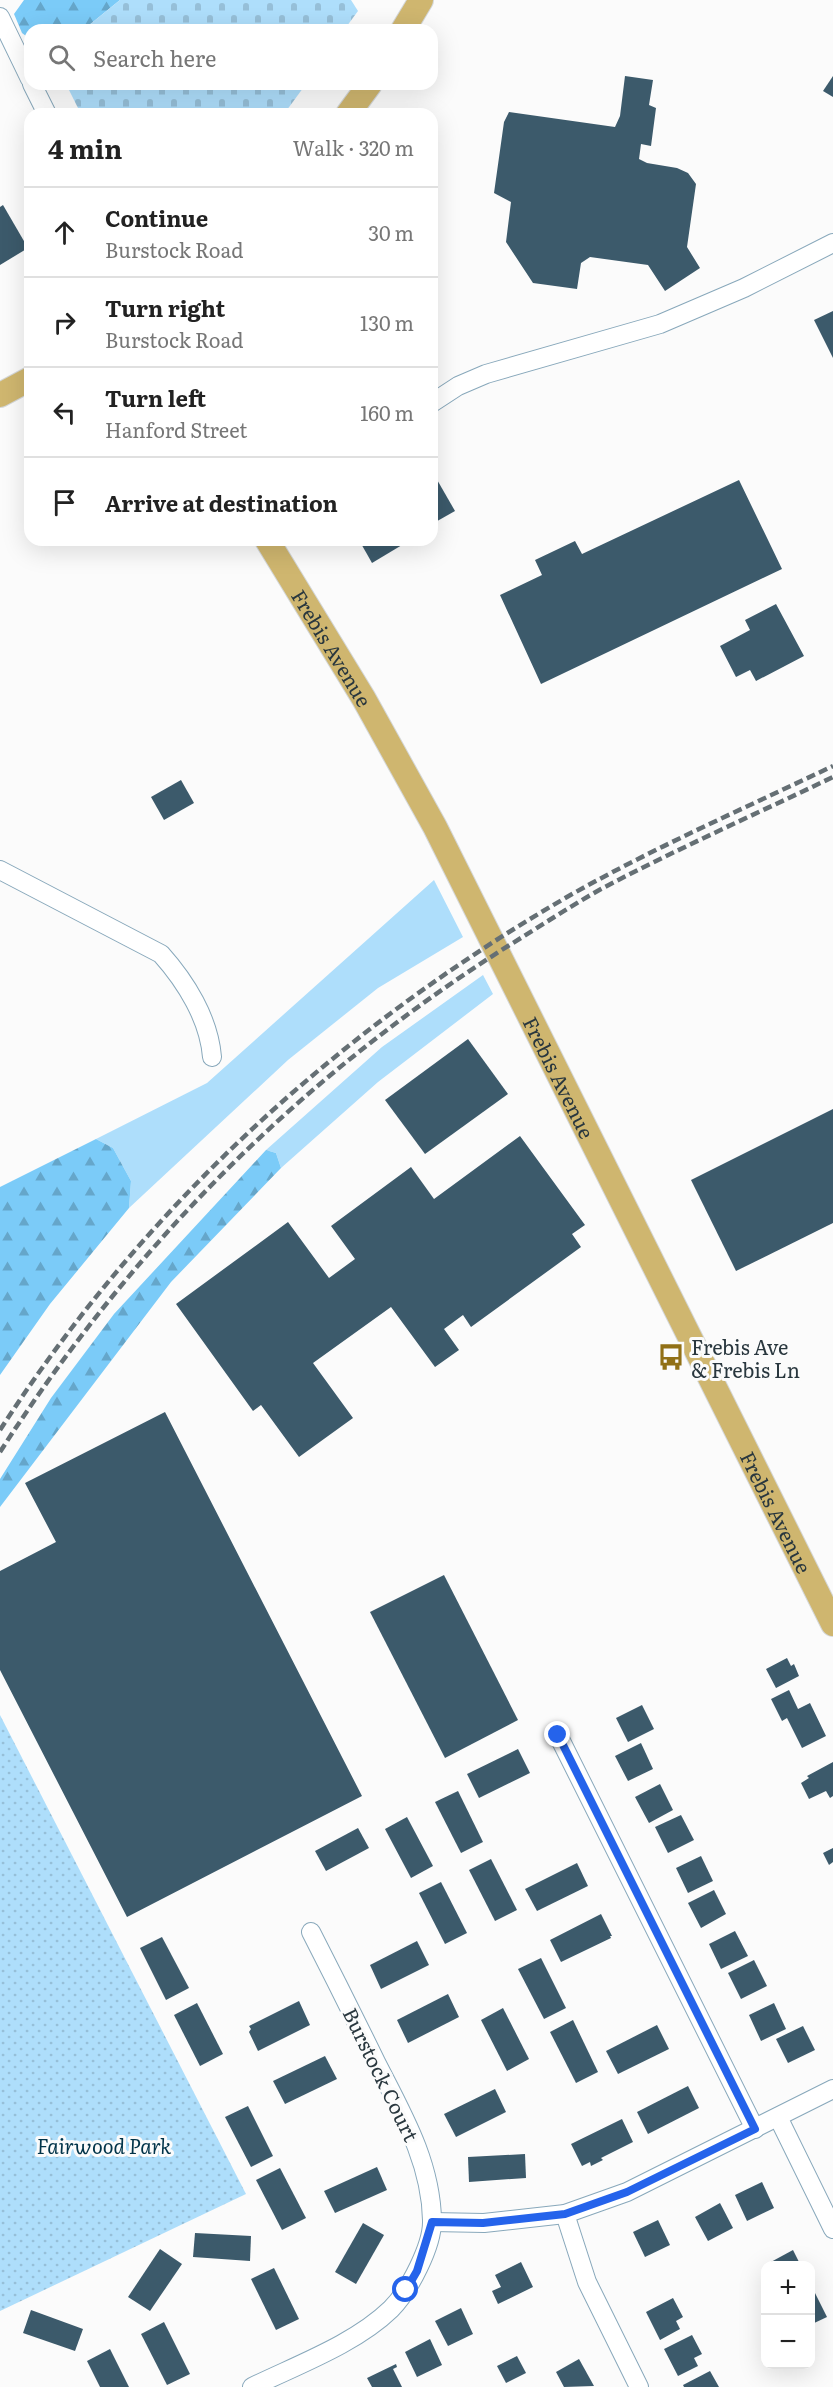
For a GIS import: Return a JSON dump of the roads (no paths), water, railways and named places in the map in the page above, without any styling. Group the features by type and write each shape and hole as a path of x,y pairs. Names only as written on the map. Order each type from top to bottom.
{"main road":[{"path":"407,24 421,0"},
{"path":"352,108 366,90"},
{"path":"0,395 24,382"},
{"name":"Frebis Avenue","path":"271,546 364,699 435,827 833,1624"}],"street":[{"path":"0,17 24,67"},
{"path":"35,90 44,108"},
{"path":"438,399 459,386 486,374 660,324 703,308 833,243"},
{"path":"0,870 161,954 178,973 191,995 211,1043 213,1057"},
{"path":"558,1735 755,2129"},
{"name":"Burstock Court","path":"311,1932 417,2144 429,2187 432,2222"},
{"path":"252,2387 348,2340 392,2308 417,2271 432,2222 483,2223 565,2214 627,2192 833,2089"},
{"path":"778,2117 833,2229"},
{"path":"565,2214 586,2282 639,2387"}],"railway":[{"path":"0,1430 57,1348 118,1270 184,1196 254,1127 329,1062 407,1001 489,945 574,893 670,843 833,766"},
{"path":"0,1452 51,1376 106,1304 164,1236 226,1171 290,1110 359,1052 432,997 508,946 601,889 833,777"}],"place":[{"name":"Frebis Ave & Frebis Ln","path":"671,1357"}],"park label":[{"name":"Fairwood Park","path":"104,2145"}]}
